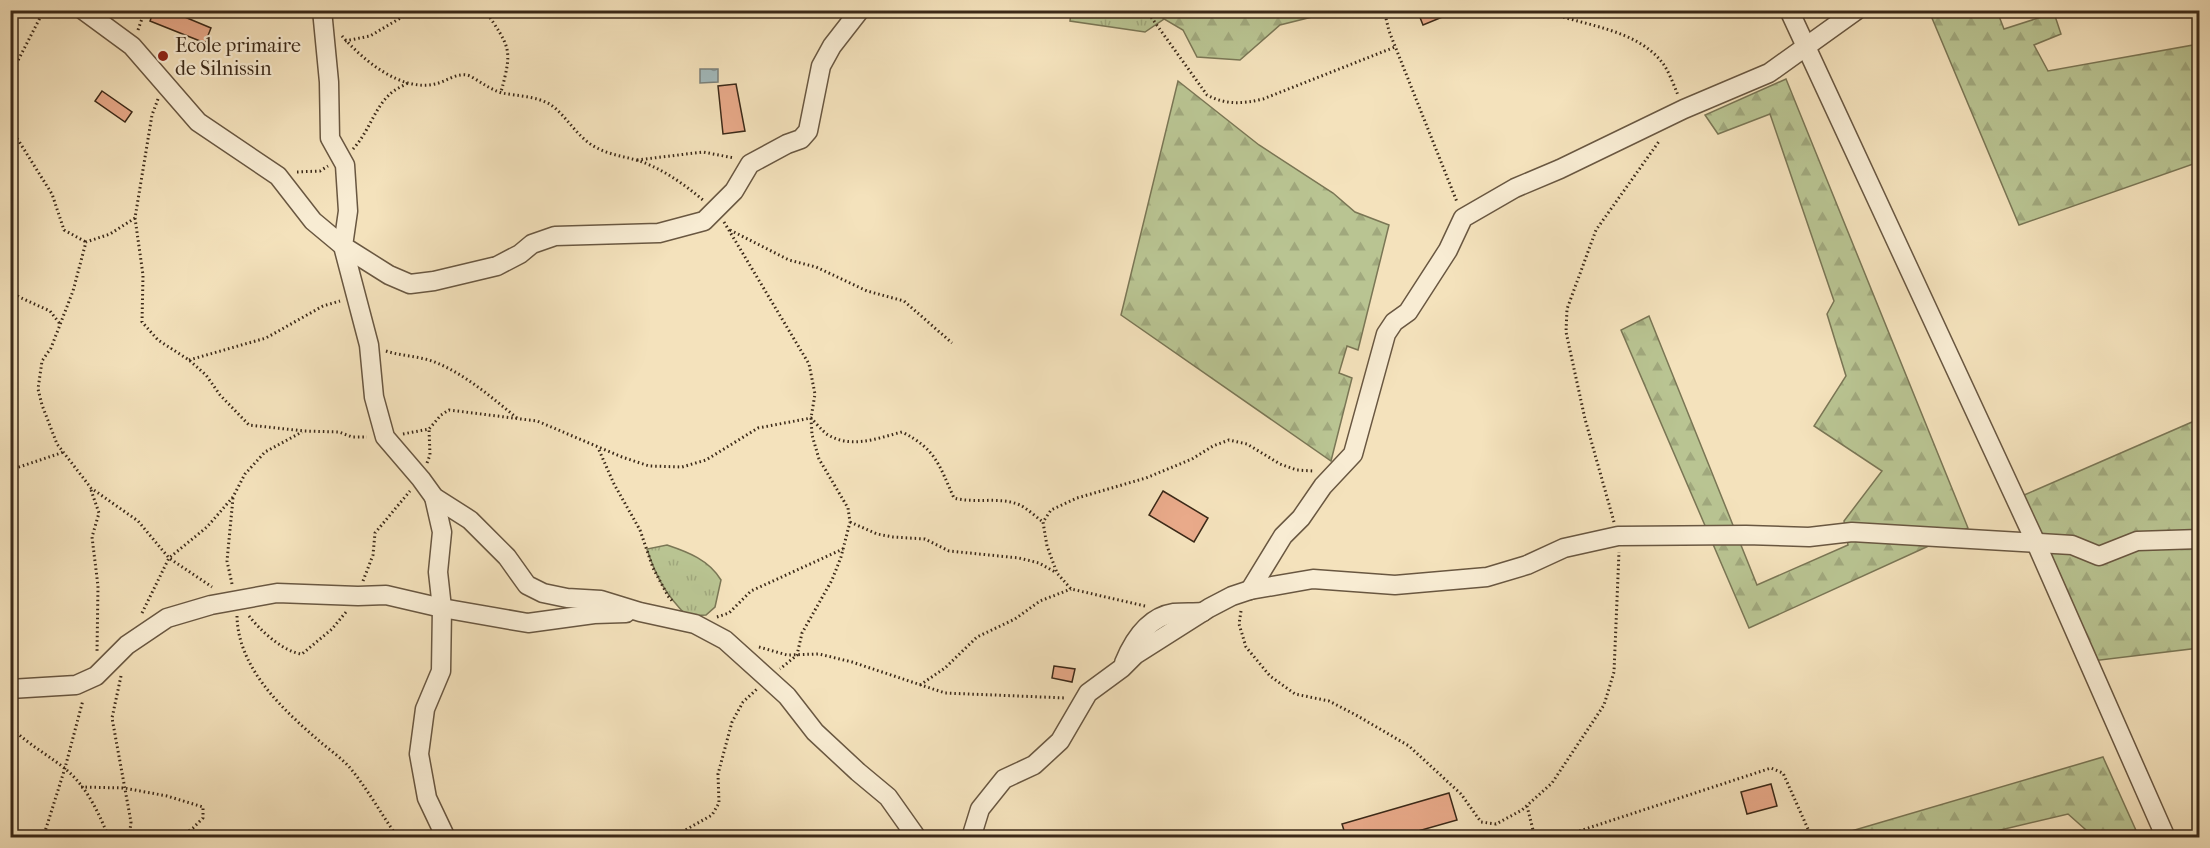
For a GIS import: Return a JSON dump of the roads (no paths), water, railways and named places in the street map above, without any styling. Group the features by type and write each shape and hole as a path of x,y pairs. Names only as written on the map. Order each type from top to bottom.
{"street":[{"path":"83,10 132,46 198,122 278,176 314,221 343,246 382,271 410,284 434,281 497,266 520,254 532,244 555,236 659,233 704,221 734,191 750,164 801,139 808,131 821,66 832,46 860,10"},
{"path":"322,10 327,51 330,138 345,165 348,211 343,246 369,345 374,397 385,437 434,496 471,520 507,557 527,585 543,593 567,598 601,600 640,612 695,624 725,640 788,696 815,732 888,797 917,837"},
{"path":"1789,10 2036,543 2166,837"},
{"path":"1250,590 1283,536 1301,518 1323,486 1353,454 1386,334 1394,322 1408,312 1448,250 1463,218 1515,189 1684,109 1769,73 1857,10"},
{"path":"434,496 442,532 438,572 442,608 441,671 425,709 419,754 427,798 446,837"},
{"path":"971,837 980,809 1004,779 1034,765 1060,741 1088,693 1136,656 1203,612 1232,596 1250,590 1313,579 1395,585 1487,577 1527,565 1564,548 1618,536 1809,537 1852,532 2072,545 2099,556 2137,542 2199,539"},
{"path":"10,689 76,685 96,676 127,645 167,618 211,605 277,593 386,595 442,608 528,623 594,614 640,612"},
{"path":"1122,668 1139,634 1150,624 1172,613 1203,612"}],"water":[{"path":"700,69 718,69 718,82 700,83"}],"place":[{"name":"Ecole primaire de Silnissin","path":"163,56"}]}
